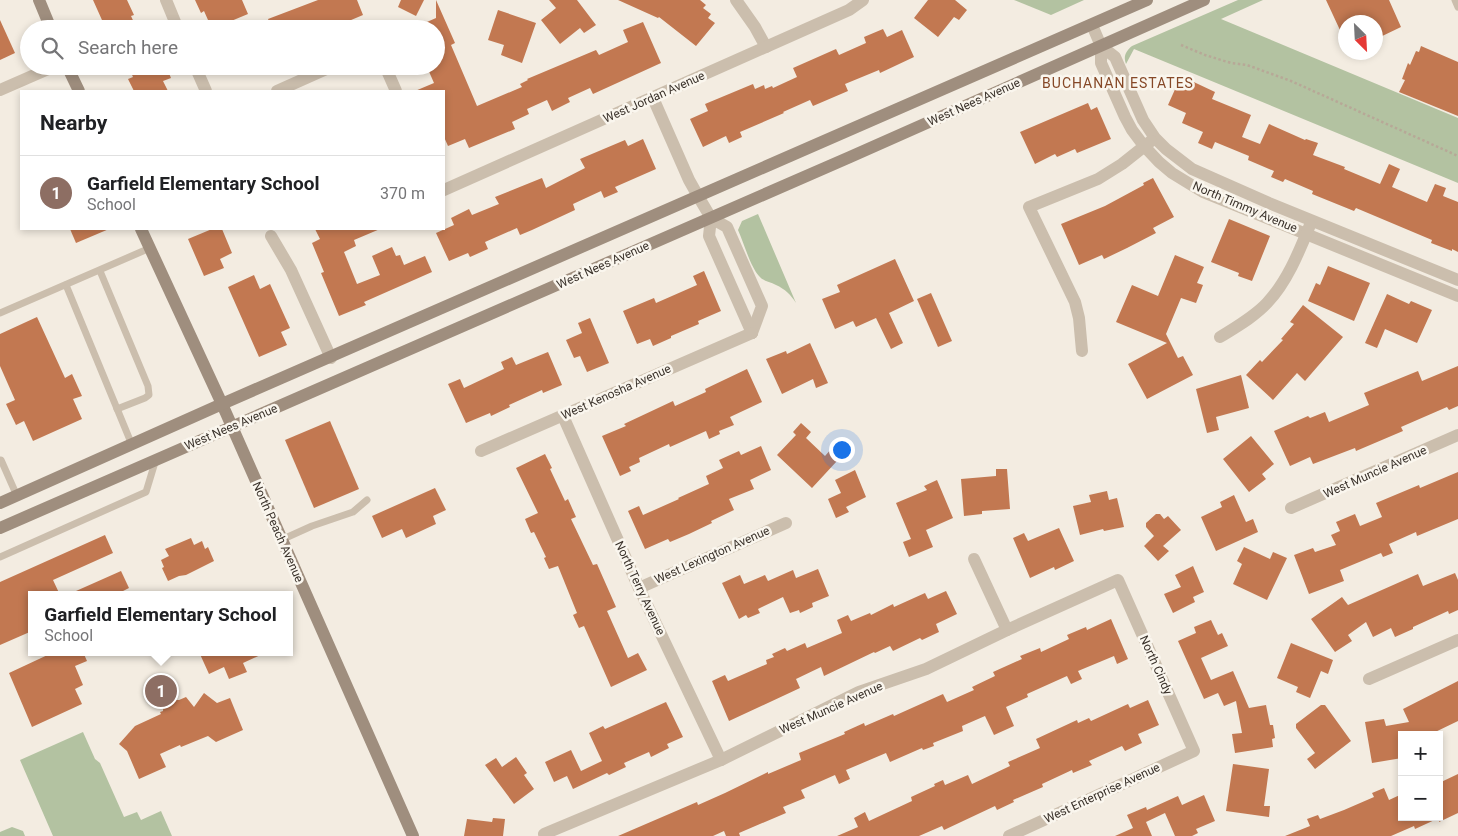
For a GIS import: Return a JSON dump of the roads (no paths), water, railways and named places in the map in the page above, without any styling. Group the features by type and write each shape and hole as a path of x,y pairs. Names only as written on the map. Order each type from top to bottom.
{"main road":[{"path":"39,0 47,20"},
{"name":"West Nees Avenue","path":"0,503 222,404 1147,0"},
{"path":"1181,10 1196,0"},
{"name":"West Nees Avenue","path":"0,528 711,218 1204,0"},
{"path":"72,75 79,90"},
{"name":"North Peach Avenue","path":"141,230 222,404 413,836"}],"street":[{"path":"166,0 174,20"},
{"path":"736,0 766,47"},
{"name":"West Jordan Avenue","path":"445,190 849,10 863,0"},
{"name":"North Timmy Avenue","path":"1092,25 1101,46 1101,63 1125,117 1144,146 1172,173 1203,192 1458,296"},
{"name":"North Timmy Avenue","path":"1101,46 1115,57 1140,113 1155,138 1166,150 1192,169 1458,280"},
{"path":"0,90 34,75"},
{"path":"199,75 206,90"},
{"path":"279,90 313,75"},
{"path":"389,75 396,90"},
{"path":"653,98 689,180 711,218 727,228 762,306 752,333"},
{"path":"1082,351 1079,318 1075,302 1029,207 1098,179 1122,164 1155,138"},
{"path":"711,218 709,236 752,333"},
{"path":"1220,337 1267,304 1288,273 1312,220"},
{"path":"271,236 291,270 331,358"},
{"name":"West Kenosha Avenue","path":"481,452 752,333"},
{"name":"North Terry Avenue","path":"563,416 639,588 721,760"},
{"name":"West Muncie Avenue","path":"1291,508 1458,436"},
{"name":"West Lexington Avenue","path":"639,588 786,523"},
{"path":"974,559 1007,630"},
{"name":"West Muncie Avenue","path":"544,835 721,760 860,692 926,669 1118,580"},
{"name":"North Cindy","path":"1118,580 1194,750"},
{"path":"1369,679 1458,640"},
{"name":"West Enterprise Avenue","path":"1010,836 1194,750"}],"lane":[{"path":"1455,0 1458,7"},
{"path":"0,313 150,248"},
{"path":"100,271 148,386 149,395 117,410"},
{"path":"66,285 132,444"},
{"path":"0,459 17,496"},
{"path":"0,557 146,492 156,459"},
{"path":"281,540 312,526 353,512 367,500"}],"place":[{"name":"Garfield Elementary School","path":"161,691"}],"district":[{"name":"BUCHANAN ESTATES","path":"1118,83"}]}
